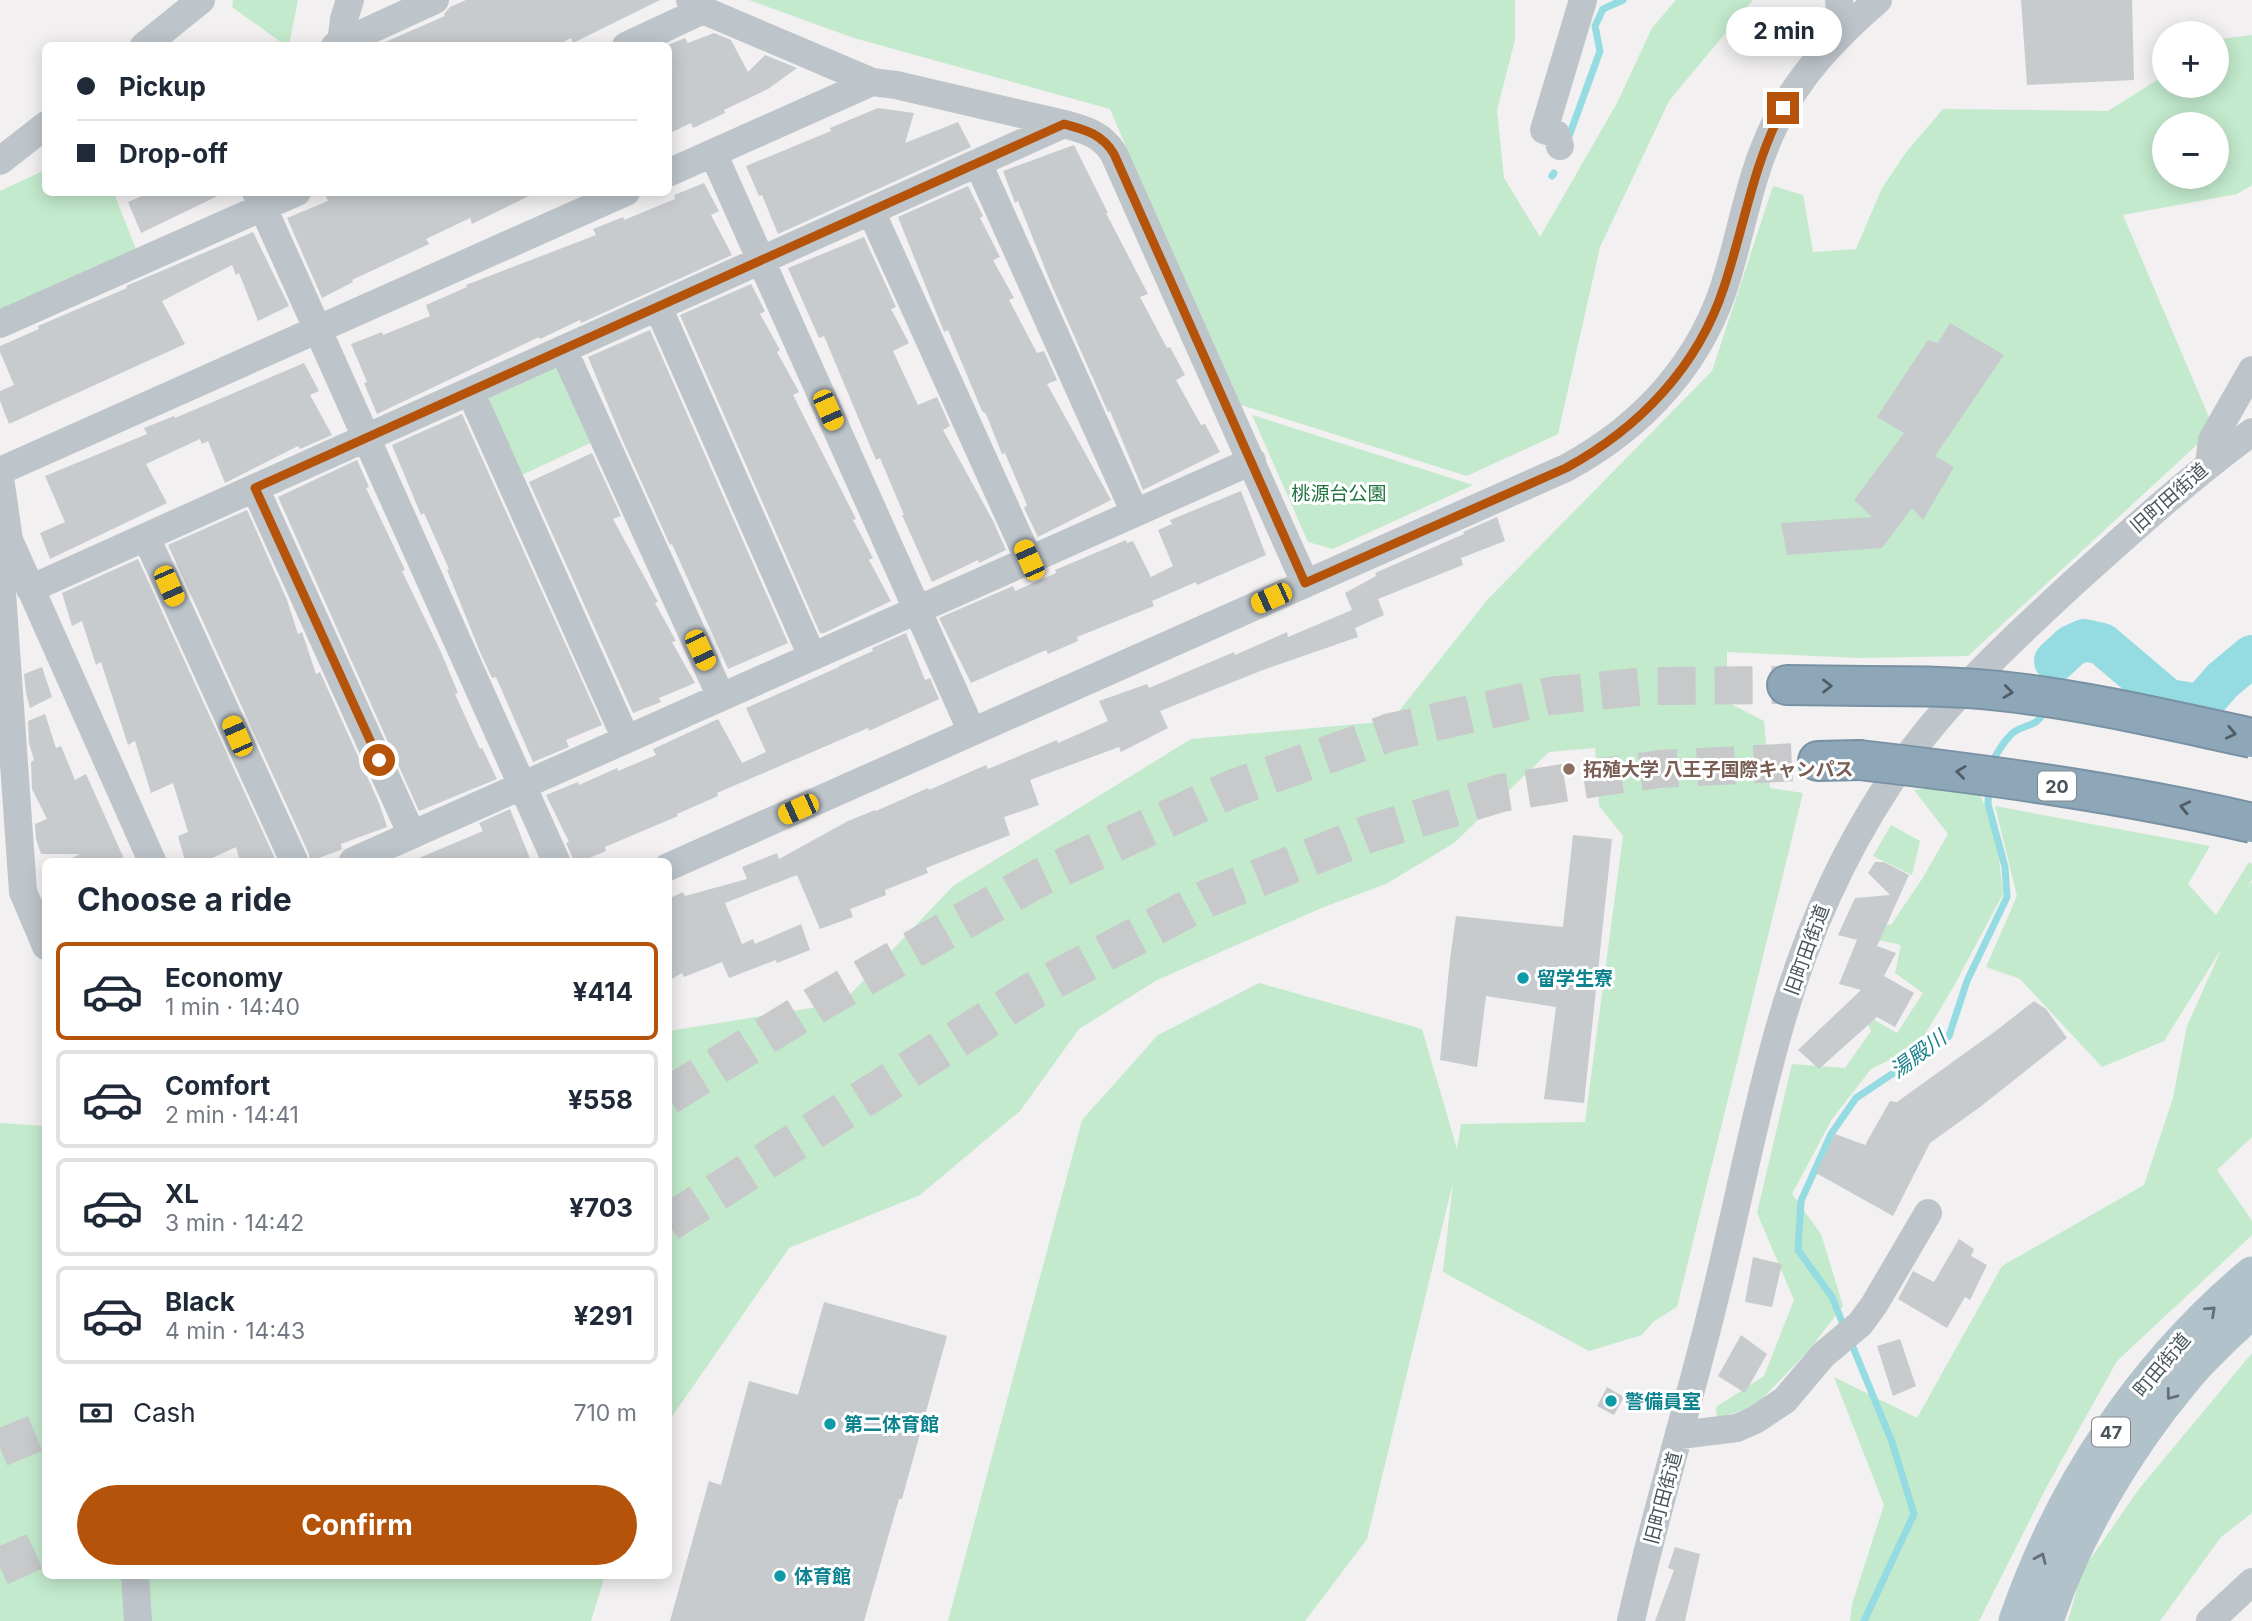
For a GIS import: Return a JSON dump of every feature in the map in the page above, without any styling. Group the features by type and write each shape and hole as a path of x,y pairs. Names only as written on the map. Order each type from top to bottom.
{"highway":[{"path":"1787,685 1922,686 2000,691 2092,705 2252,738"},
{"name":"20","path":"1818,761 1859,760 2022,780 2173,805 2252,822"}],"main road":[{"name":"町田街道","path":"2016,1621 2057,1522 2110,1433 2140,1389 2208,1313 2252,1275"},
{"name":"町田街道","path":"2046,1621 2073,1553 2096,1507 2124,1463 2184,1379 2252,1310"}],"street":[{"path":"149,42 201,0"},
{"path":"338,42 350,0"},
{"path":"342,42 435,0"},
{"path":"1560,146 1556,134 1544,130 1583,0"},
{"path":"1839,0 1842,32"},
{"path":"672,865 1566,468 1597,450 1642,416 1677,377 1705,332 1724,287 1755,176 1773,127 1805,74 1842,32 1878,0"},
{"path":"633,42 696,5 872,82 896,85 1064,124 1084,129 1102,138 1114,154 1305,583"},
{"path":"672,171 872,82"},
{"path":"30,589 1064,124"},
{"path":"0,162 42,128"},
{"path":"713,153 972,732"},
{"path":"978,163 1135,513"},
{"path":"0,324 260,200 278,196"},
{"path":"0,471 613,196"},
{"path":"260,200 555,858"},
{"path":"872,211 1029,560"},
{"path":"658,307 812,656"},
{"path":"563,349 721,697"},
{"path":"2209,464 2212,440 2252,370"},
{"path":"470,391 626,739"},
{"name":"旧町田街道","path":"1631,1621 1716,1294 1782,1020 1819,915 1846,855 1889,783 1932,723 1983,667 2142,520 2252,432"},
{"path":"360,858 1252,461"},
{"path":"0,478 9,540 151,858"},
{"path":"255,488 412,835"},
{"path":"146,537 293,858"},
{"path":"9,540 2,593 23,892 42,937"},
{"path":"1680,1435 1737,1428 1755,1420 1785,1400 1823,1354 1860,1324 1928,1213"},
{"path":"135,1579 138,1621"},
{"path":"2210,1621 2252,1582"}],"green space":[{"path":"233,0 298,0 290,42 281,42 232,7"},
{"path":"749,0 1515,0 1515,40 1497,110 1504,178 1540,237 1617,103 1652,28 1676,0 1753,0 1669,101 1600,247 1558,434 1467,476 1235,403 1110,109 854,38"},
{"name":"拓殖大学 八王子国際キャンパス","path":"2252,35 2252,185 2237,194 2123,215 2214,429 1968,656 1858,658 1727,652 1727,702 1764,721 1770,788 1803,793 1677,1307 1653,1322 1642,1335 1589,1351 1443,1272 1453,1182 1367,1539 1305,1621 948,1621 1082,1120 1158,1035 1259,983 1422,1029 1457,1149 1461,1124 1585,1122 1623,836 1599,806 1595,748 1549,752 1454,843 1386,884 1319,909 1157,980 1079,1029 1020,1111 920,1195 789,1248 672,1417 672,1031 842,1003 953,886 1191,739 1391,721 1488,599 1712,371 1773,186 1803,195 1813,252 1856,249 1882,188 1907,151 1943,109 2108,111 2152,83 2152,98 2229,98 2229,38"},
{"path":"42,171 42,196 115,196 141,262 0,324 0,191"},
{"path":"564,362 599,439 522,475 486,397"},
{"name":"桃源台公園","path":"1252,415 1473,485 1333,549 1308,542"},
{"path":"1961,785 1980,795 1996,833 2003,894 1918,1046 1871,1069 1832,1119 1792,1194 1821,1234 1843,1306 1809,1350 1754,1407 1717,1418 1716,1407 1764,1376 1794,1300 1757,1213 1792,1064 1845,1068 1871,1031 1864,1014 1897,1033 1923,993 1895,973 1901,945 1864,937 1868,922 1891,925 1948,834 1914,790"},
{"path":"1995,806 2210,846 2188,884 2216,915 2249,862 2252,864 2252,879 2248,889 2252,882 2252,1137 2217,1170 2252,1221 2252,1235 2117,1361 2046,1488 1979,1621 1850,1621 1852,1604 1884,1505 1834,1377 1917,1418 2002,1266 2144,1185 2173,1098 2187,1026 2222,948 2164,1041 2102,1067 2020,979 1986,967 2017,896"},
{"path":"1891,825 1920,841 1912,875 1873,856"},
{"path":"0,1123 42,1126 42,1579 604,1579 591,1621 0,1621"},
{"path":"2252,1353 2252,1513 2221,1537 2160,1621 2068,1621 2082,1571 2139,1489"}],"building":[{"path":"466,0 660,0 575,42 571,38 564,42 385,42 445,16 450,7"},
{"path":"2021,0 2132,0 2134,80 2027,85"},
{"path":"714,33 731,40 748,72 765,55 797,68 768,89 724,110 725,113 693,128 691,123 672,132 672,43 685,38 688,43"},
{"path":"878,108 914,113 905,143 958,122 971,147 778,234 762,195 759,196 746,166 831,131 830,128"},
{"path":"1074,145 1148,294 1140,297 1185,375 1176,380 1201,425 1205,424 1220,452 1143,490 1003,171"},
{"path":"704,183 719,211 711,215 732,255 581,323 580,320 540,339 539,337 377,414 351,344 382,332 383,335 430,316 426,305 467,287 466,285 596,235 593,229 623,217 624,220 675,199 674,195"},
{"path":"968,186 983,216 980,218 1000,257 993,260 1014,298 1009,300 1037,353 1044,351 1057,380 1047,384 1111,500 1038,537 1024,508 1027,505 1005,453 1002,454 986,414 982,411 948,330 944,332 898,217"},
{"path":"142,196 218,196 141,233 128,202"},
{"path":"326,196 529,196 472,224 470,218 426,239 429,244 352,280 353,282 322,298 287,218 328,201"},
{"path":"253,232 289,306 258,321 239,273 236,275 232,265 162,301 185,344 9,424 0,401 0,391 14,385 0,346 39,329 38,326 127,288 126,286"},
{"path":"864,237 896,307 891,309 909,343 893,351 918,405 937,397 950,426 943,430 1006,550 932,582 880,458 876,460 824,336 819,338 788,268"},
{"path":"751,284 765,311 760,314 799,392 793,395 856,519 853,520 873,558 869,560 891,601 824,633 820,633 680,315"},
{"path":"1950,323 2004,355 1935,456 1954,467 1923,520 1912,508 1882,548 1787,555 1781,523 1872,517 1854,500 1904,433 1877,417 1928,340 1938,343"},
{"path":"650,330 788,643 728,669 622,439 588,357"},
{"path":"304,363 319,391 310,395 332,435 300,449 298,446 225,483 208,441 202,444 200,439 146,464 167,503 50,559 40,533 65,522 45,476 147,434 144,428 174,416 175,418"},
{"path":"462,414 602,725 566,740 569,747 533,762 496,677 492,678 480,652 447,570 449,569 424,513 421,515 392,445"},
{"path":"592,453 621,516 613,519 658,602 655,603 676,641 672,642 695,683 659,698 661,702 633,713 529,482"},
{"path":"357,460 369,487 366,488 405,570 402,571 441,652 458,693 455,694 497,779 419,811 278,497"},
{"path":"1241,491 1266,555 1152,601 1154,606 1077,637 1078,641 1048,654 1046,650 971,683 939,618 1013,586 1015,591 1056,573 1055,570 1126,540 1127,543 1133,541 1151,577 1173,566 1158,530 1172,524 1170,520"},
{"path":"247,510 287,600 298,634 302,632 316,674 320,672 379,803 387,827 341,844 341,850 318,858 310,858 168,545"},
{"path":"1497,517 1505,541 1461,558 1463,565 1378,599 1384,615 1355,628 1358,637 1263,670 1160,711 1168,728 1121,752 1119,747 1030,780 1039,805 1004,817 1010,835 926,868 928,873 885,890 886,895 850,909 853,917 820,929 797,875 725,903 742,944 753,939 755,944 801,924 810,950 729,978 722,962 684,977 682,973 672,979 672,897 683,892 685,896 747,879 742,867 777,853 779,859 848,821 986,765 988,769 1108,721 1099,701 1147,684 1149,688 1234,652 1235,655 1287,632 1288,637 1352,610 1345,593 1376,576 1375,573 1464,534 1463,532"},
{"path":"138,559 275,858 239,858 236,847 212,858 184,858 178,836 188,832 173,783 151,793 135,741 128,745 101,662 96,665 82,621 72,626 62,593"},
{"path":"906,633 925,680 930,678 939,699 869,731 868,728 717,793 718,796 677,814 678,816 605,847 606,851 589,858 573,858 566,843 569,842 546,795 656,755 653,749 718,719 742,763 766,752 746,708 873,651 872,648"},
{"path":"42,667 52,697 30,708 24,674"},
{"path":"45,714 56,748 61,746 75,780 86,774 124,858 72,858 80,854 41,854 35,824 47,819 32,789 31,762 34,760 29,743 28,721"},
{"path":"510,809 530,858 419,858 483,831 479,823"},
{"name":"留学生寮","path":"1573,835 1612,839 1584,1103 1544,1099 1556,1007 1486,996 1477,1067 1440,1060 1456,916 1563,927"},
{"path":"1875,862 1884,862 1909,875 1877,946 1896,953 1884,976 1914,993 1895,1027 1877,1017 1819,1069 1798,1050 1861,990 1839,984 1857,940 1838,935 1855,898 1890,895 1868,873"},
{"path":"2034,1001 2046,1009 2067,1038 1930,1143 1893,1216 1816,1173 1835,1134 1865,1145 1890,1101 1897,1102"},
{"path":"1959,1239 1974,1249 1971,1256 1987,1265 1970,1300 1965,1297 1947,1328 1898,1299 1913,1271 1934,1282"},
{"path":"1753,1257 1782,1264 1772,1307 1745,1302"},
{"path":"824,1302 947,1336 902,1499 899,1499 864,1621 670,1621 709,1481 721,1485 749,1381 798,1395"},
{"path":"1741,1335 1767,1354 1745,1393 1718,1376"},
{"path":"1900,1339 1916,1386 1893,1396 1877,1346"},
{"name":"警備員室","path":"1607,1387 1624,1397 1614,1415 1597,1406"},
{"path":"1675,1547 1700,1554 1685,1621 1655,1621 1674,1570 1668,1568"}],"waterway":[{"path":"1568,139 1600,51 1595,26 1603,9 1623,0"},
{"name":"湯殿川","path":"2055,661 2071,646 2084,640 2102,644 2168,700 2201,705 2223,680 2252,656"},
{"name":"湯殿川","path":"2050,685 2055,661"},
{"name":"湯殿川","path":"1991,764 2010,735 2035,723 2045,710"},
{"name":"湯殿川","path":"1845,1329 1832,1297 1798,1250 1801,1201 1831,1134 1856,1098 1949,1036 1967,981 2007,897 2005,867 1988,804 1989,786"},
{"name":"湯殿川","path":"1850,1340 1892,1442 1914,1514 1864,1621"}],"tunnel":[{"path":"672,1094 817,1004 1041,877 1234,788 1391,732 1550,696 1646,686 1787,685"},
{"path":"672,1220 1031,992 1208,898 1371,833 1501,793 1660,769 1818,761"},
{"path":"0,1448 42,1431"},
{"path":"0,1567 42,1548"}],"place":[{"name":"拓殖大学 八王子国際キャンパス","path":"1569,769"},
{"name":"留学生寮","path":"1523,978"},
{"name":"警備員室","path":"1611,1401"},
{"name":"第二体育館","path":"830,1424"},
{"name":"体育館","path":"780,1576"}],"route":[{"path":"379,760 255,488 1064,124 1094,133 1107,143 1114,154 1305,583 1566,468 1597,450 1642,416 1687,363 1712,317 1724,287 1761,155 1783,108"}]}
